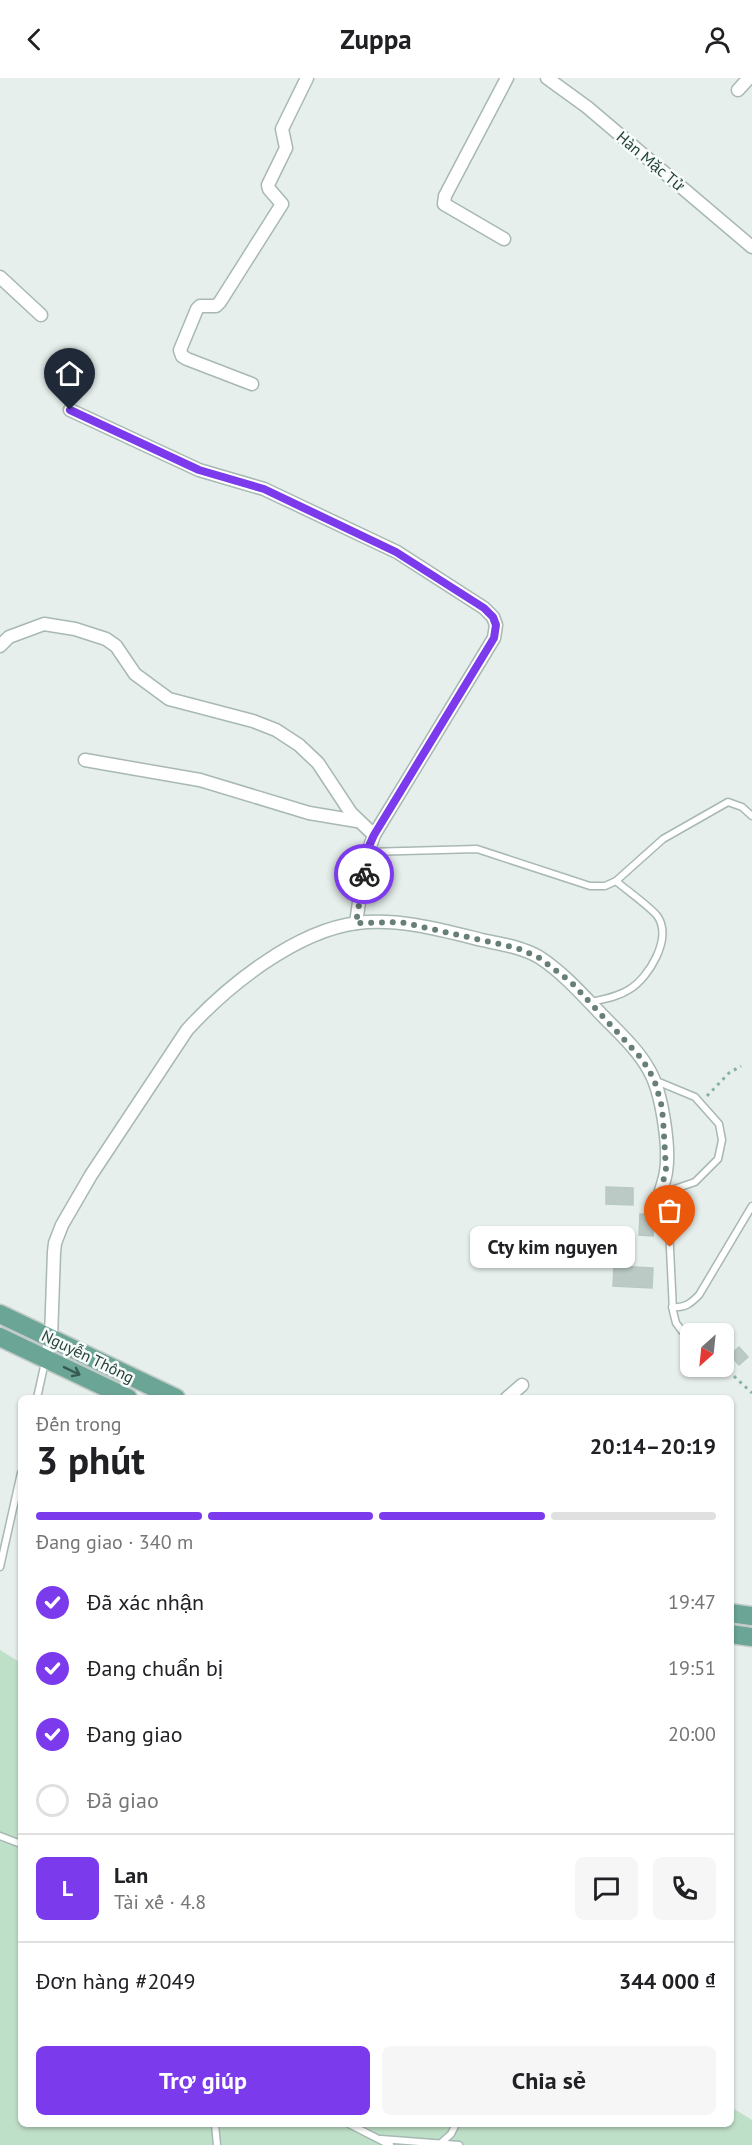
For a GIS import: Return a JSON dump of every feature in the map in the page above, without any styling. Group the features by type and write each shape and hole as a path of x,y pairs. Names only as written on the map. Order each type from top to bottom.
{"main road":[{"name":"Nguyễn Thông","path":"0,1314 170,1395"},
{"name":"Nguyễn Thông","path":"0,1337 122,1395"},
{"path":"734,1614 752,1616"},
{"path":"734,1635 752,1637"}],"street":[{"path":"252,384 187,359 182,356 180,350 197,309 201,306 216,306 220,302 279,211 282,204 268,185 286,148 282,129 307,78"},
{"path":"504,239 444,204 445,196 507,78"},
{"name":"Hàn Mặc Tử","path":"548,78 595,114 752,247"},
{"path":"738,90 749,78"},
{"path":"0,277 41,315"},
{"path":"70,410 199,470 264,489 364,535 462,592 493,617 496,625 494,638 374,835 367,852 356,923"},
{"path":"0,646 9,637 44,624 75,628 106,639 116,646 135,674 169,699 253,721 276,730 299,745 318,763 341,801 357,821 374,835"},
{"path":"85,760 200,780 309,813 357,821"},
{"path":"46,1359 51,1338 55,1243 62,1225 91,1175 187,1030 204,1011 279,953 316,935 356,923 400,922 517,948 548,963 571,982 642,1059 654,1079 661,1103 666,1155 666,1170 660,1194"},
{"path":"510,1395 522,1384"}],"lane":[{"path":"367,852 477,849 590,886 605,886 615,881 663,839 728,802 742,807 752,816"},
{"path":"590,1002 613,997 631,988 658,954 662,943 663,933 658,917 615,881"},
{"path":"654,1079 695,1097 719,1124 722,1140 718,1159 695,1182 660,1194 669,1227 672,1307 676,1323 680,1328"},
{"path":"672,1307 680,1308 690,1305 699,1295 752,1206"},
{"path":"38,1395 46,1359"},
{"path":"0,1567 18,1486"},
{"path":"0,1836 18,1843"},
{"path":"215,2127 217,2145"},
{"path":"355,2127 390,2145"},
{"path":"441,2143 451,2134 454,2127"},
{"path":"381,2139 459,2145"}],"path":[{"path":"709,1092 729,1073 741,1066"},
{"path":"734,1376 752,1392"}],"green space":[{"path":"0,1650 18,1661 18,2127 734,2127 734,2109 752,2120 752,2145 0,2145"}],"building":[{"path":"606,1187 633,1188 633,1205 606,1204"},
{"path":"640,1214 655,1214 653,1236 639,1235"},
{"path":"614,1266 653,1268 652,1288 613,1286"},
{"path":"739,1347 748,1357 739,1365 734,1359 734,1351"}],"way so far":[{"path":"364,874 356,923 400,922 486,940 530,953 548,963 571,982 642,1059 654,1079 661,1103 666,1170 660,1194 669,1227 670,1247"}],"place":[{"name":"Cty kim nguyen","path":"670,1247"}],"route":[{"path":"70,410 199,470 249,483 364,535 428,570 462,592 493,617 496,625 494,638 374,835 368,848 364,874"}]}
